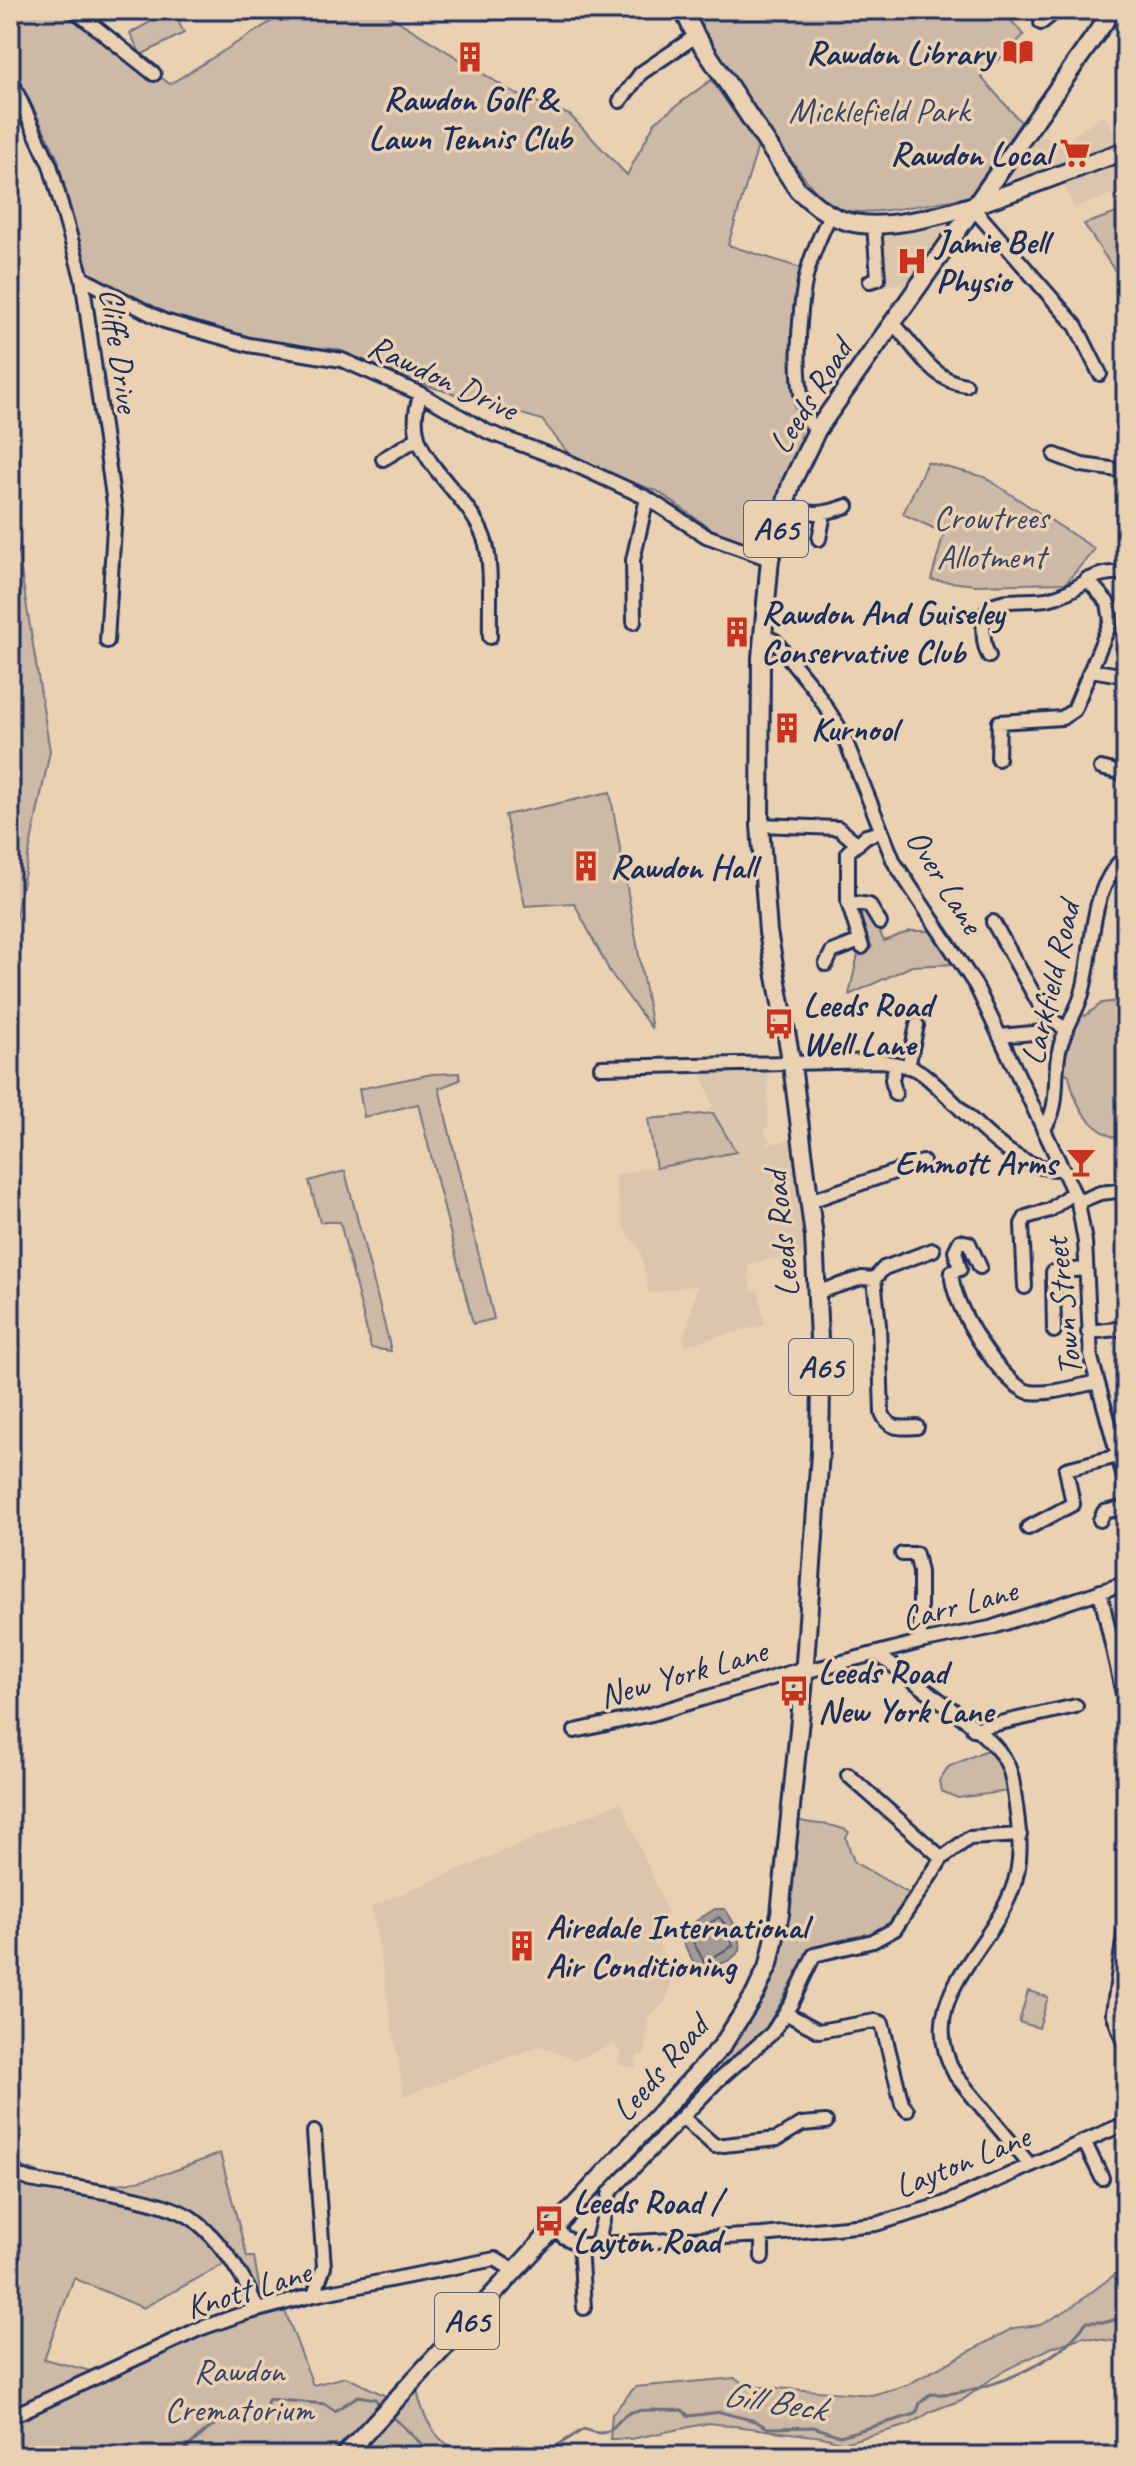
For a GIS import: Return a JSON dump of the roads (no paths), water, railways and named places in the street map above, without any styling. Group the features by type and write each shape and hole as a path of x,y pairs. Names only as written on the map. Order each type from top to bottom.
{"main road":[{"path":"683,10 696,36 798,190 830,215 852,223 874,225 974,206 1126,151"},
{"name":"A65","path":"974,206 1109,11"},
{"name":"Leeds Road","path":"344,2456 722,2046 755,1994 769,1964 785,1882 820,1453 818,1292 810,1201 792,1065 768,932 760,825 762,635 770,559 784,504 817,430 974,206"},
{"path":"941,212 951,221 955,235"}],"street":[{"path":"74,10 154,74"},
{"path":"1041,23 1056,11 1070,10"},
{"path":"620,101 641,73 696,36"},
{"name":"Cliffe Drive","path":"10,78 50,165 82,278 115,511 107,641"},
{"path":"974,206 1076,326 1100,374"},
{"path":"817,430 804,413 800,325 806,276 830,215"},
{"path":"870,281 878,279 874,225"},
{"name":"Rawdon Drive","path":"82,278 164,321 249,345 342,360 421,394 488,432 569,462 647,498 706,536 770,559"},
{"path":"893,323 948,383 966,385"},
{"path":"421,394 413,415 415,440 472,511 485,542 490,637"},
{"path":"383,459 415,440"},
{"path":"1055,455 1082,465 1126,471"},
{"path":"634,622 633,560 647,498"},
{"path":"784,504 800,512 824,514 847,506"},
{"path":"819,539 824,514"},
{"path":"989,656 985,650 984,617 990,607 1001,602 1053,598 1098,572 1126,573"},
{"path":"998,759 999,722 1069,716 1108,631 1111,613 1108,603 1087,579"},
{"name":"Over Lane","path":"762,635 775,641 842,732 862,775 882,832 913,894 958,953 1043,1129"},
{"path":"1091,670 1126,676"},
{"path":"1101,768 1126,774"},
{"path":"760,825 838,828 858,844"},
{"path":"826,964 832,952 861,944 848,902 848,852 866,836 882,832"},
{"name":"Larkfield Road","path":"1043,1129 1052,1115 1059,1051 1082,993 1100,892 1111,871 1126,855"},
{"path":"848,902 869,905 880,923"},
{"path":"993,922 1046,1016 1067,1030"},
{"path":"895,1094 892,1079 902,1066 917,1025"},
{"path":"1000,1036 1044,1032"},
{"path":"601,1067 792,1065 853,1060 902,1066 921,1072 989,1138 1039,1166 1062,1169"},
{"name":"Town Street","path":"1043,1129 1075,1197 1085,1269 1088,1332 1097,1382 1126,1485"},
{"path":"810,1201 923,1162"},
{"path":"1025,1287 1022,1224 1026,1217 1050,1210 1075,1197 1126,1190"},
{"path":"980,1267 969,1243 963,1239 956,1246 960,1269 948,1269 955,1297 1001,1372 1013,1386 1029,1392 1044,1392 1097,1382"},
{"path":"917,1427 896,1428 887,1423 882,1413 874,1279 884,1268 933,1250"},
{"path":"1054,1331 1053,1272 1085,1269"},
{"path":"818,1292 862,1278 874,1279"},
{"path":"1088,1332 1126,1328"},
{"path":"1028,1528 1073,1504 1066,1469 1118,1456"},
{"path":"1100,1520 1104,1512 1126,1507"},
{"path":"902,1554 916,1554 920,1572 920,1642"},
{"name":"Carr Lane","path":"804,1670 990,1628 1126,1583"},
{"path":"1100,1591 1125,1703"},
{"path":"878,1654 996,1748 1008,1765 1020,1835 1020,1856 1012,1891 995,1924 950,1991 941,2030 948,2061 956,2076 1029,2164"},
{"name":"New York Lane","path":"575,1731 652,1714 804,1670"},
{"path":"973,1729 1076,1706"},
{"path":"848,1775 942,1858"},
{"path":"597,2244 610,2192 682,2117 772,2033 814,1955 873,1941 895,1929 942,1858 969,1838 1020,1835"},
{"path":"1126,1920 1113,2013 1126,2048"},
{"path":"785,2013 819,2031 875,2021 882,2023 902,2104 907,2110"},
{"path":"682,2117 715,2146 777,2139 802,2124 826,2122"},
{"name":"Layton Lane","path":"580,2245 762,2235 876,2224 943,2204 1126,2124"},
{"path":"314,2132 324,2267 314,2295"},
{"name":"Layton Lane","path":"1084,2141 1102,2178"},
{"path":"10,2172 30,2180 162,2204 193,2219 227,2257 258,2310"},
{"path":"555,2226 564,2237 580,2245 584,2308"},
{"path":"762,2235 762,2257"},
{"name":"Knott Lane","path":"10,2417 199,2329 258,2310 314,2295 495,2259 513,2270"},
{"path":"324,2267 343,2289"}],"water":[{"path":"715,1909 725,1909 731,1919 739,1934 740,1951 730,1960 703,1971 696,1966 680,1938 682,1930"}],"waterway":[{"name":"Gill Beck","path":"540,2456 584,2429 602,2433 608,2431 628,2414 639,2410 682,2410 689,2416 720,2412 755,2421 768,2428 814,2427 840,2436 916,2414 920,2403 931,2394 971,2390 1017,2374 1058,2351 1086,2322 1107,2322 1126,2316"},
{"name":"Gill Beck","path":"179,2456 223,2419 264,2416 268,2399 325,2404 335,2411 358,2396 375,2399 379,2404"},
{"name":"Gill Beck","path":"392,2416 432,2454 468,2456"},
{"name":"Gill Beck","path":"506,2456 523,2456"}],"place":[{"name":"Rawdon Library","path":"1018,52"},
{"name":"Rawdon Golf & Lawn Tennis Club","path":"470,57"},
{"name":"Rawdon Local","path":"1075,153"},
{"name":"Jamie Bell Physio","path":"912,261"},
{"name":"Rawdon And Guiseley Conservative Club","path":"737,632"},
{"name":"Kurnool","path":"787,728"},
{"name":"Rawdon Hall","path":"586,866"},
{"name":"Leeds Road Well Lane","path":"779,1024"},
{"name":"Emmott Arms","path":"1081,1162"},
{"name":"Leeds Road New York Lane","path":"794,1691"},
{"name":"Airedale International Air Conditioning","path":"522,1946"},
{"name":"Leeds Road / Layton Road","path":"549,2221"}],"park label":[{"name":"Micklefield Park","path":"879,110"},
{"name":"Crowtrees Allotment","path":"991,536"},
{"name":"Rawdon Crematorium","path":"239,2390"}]}
